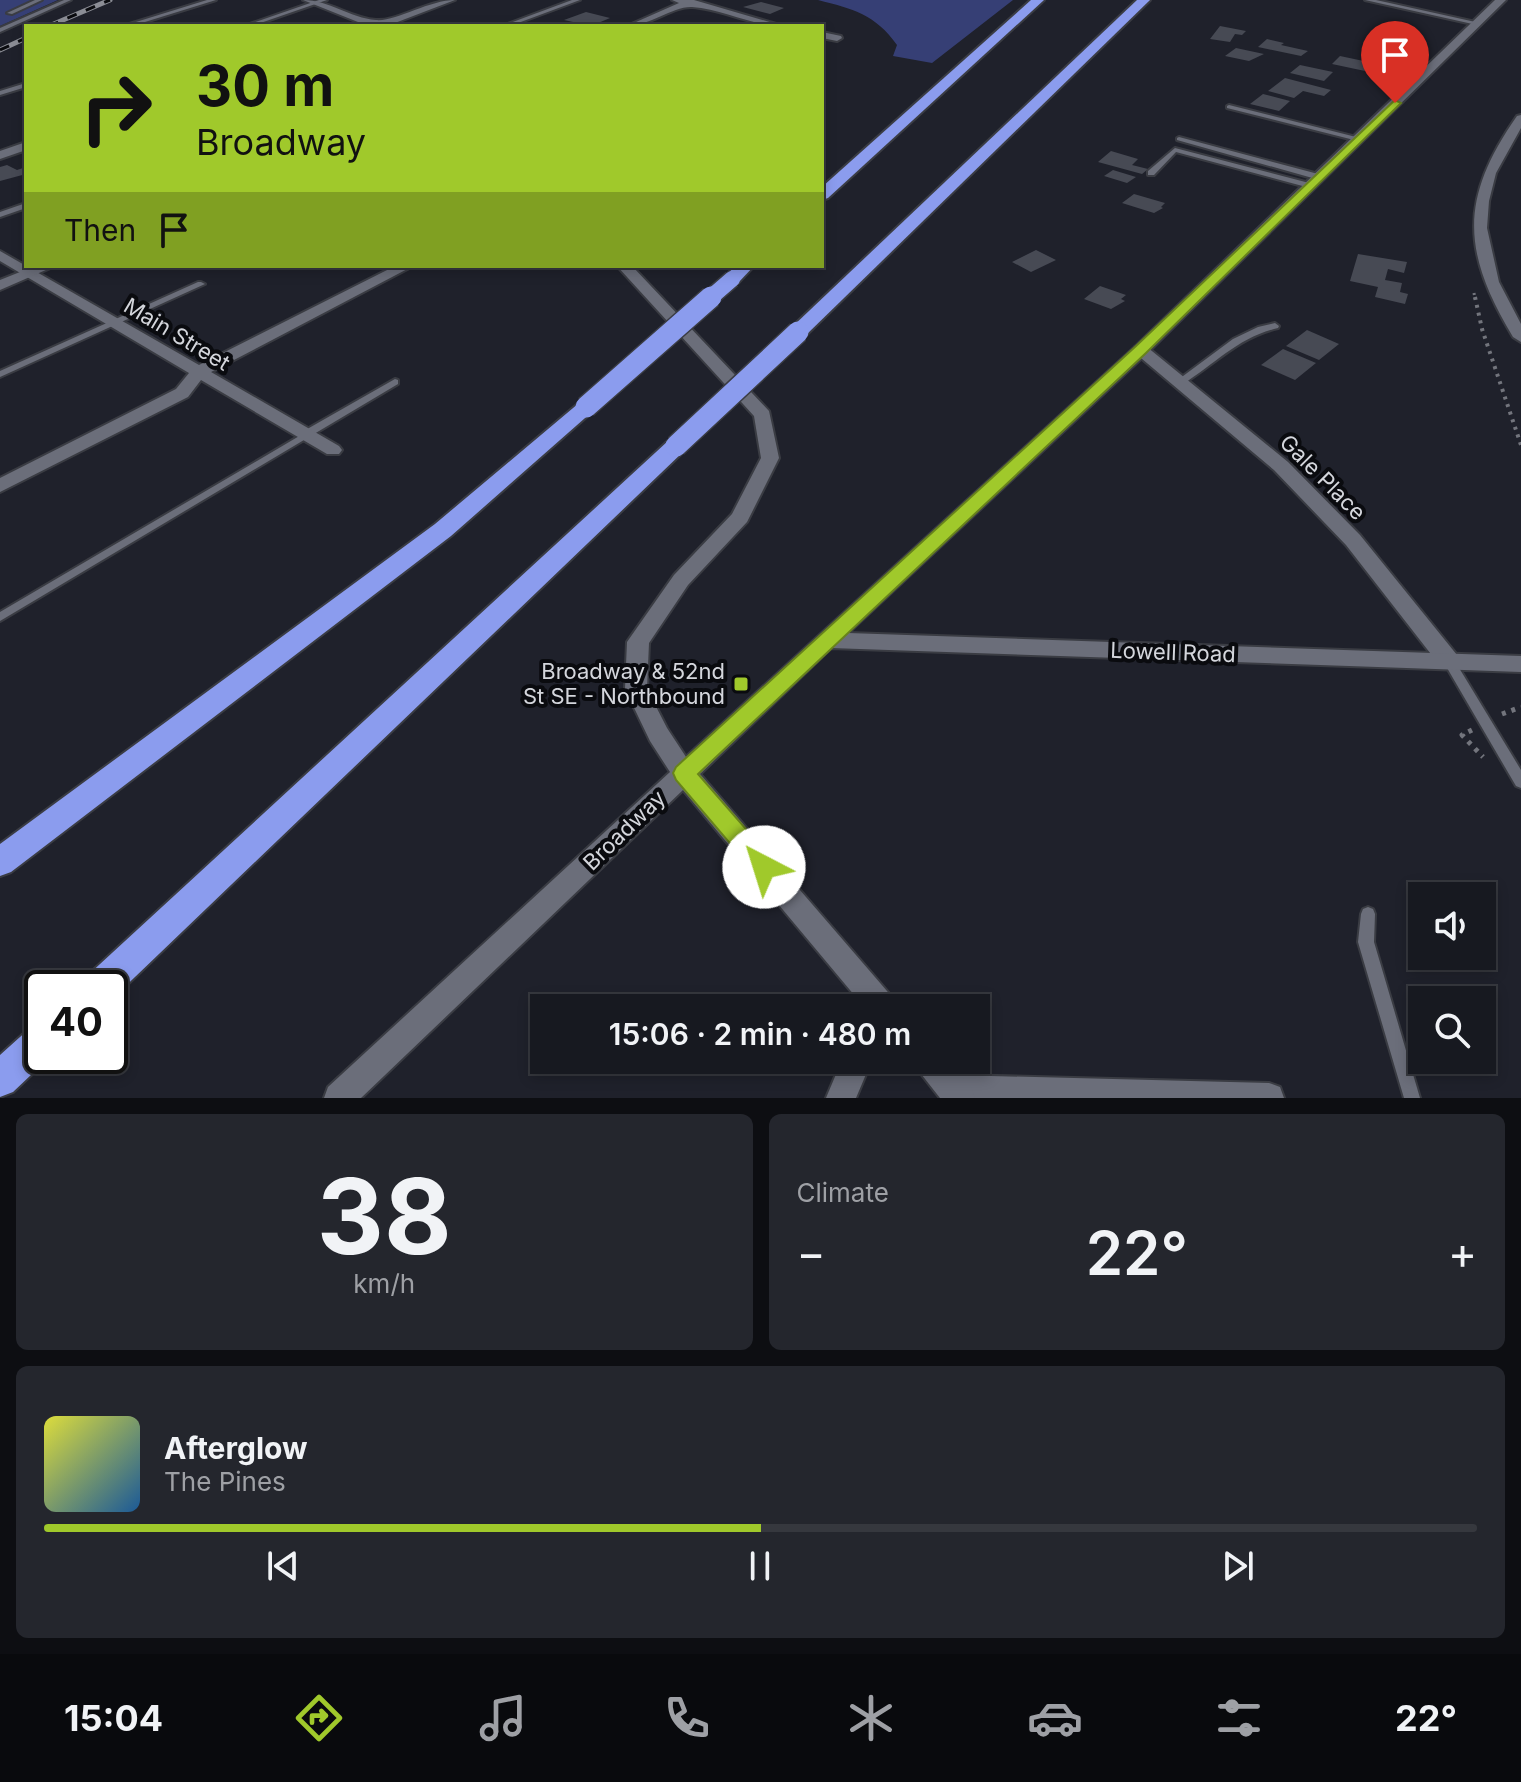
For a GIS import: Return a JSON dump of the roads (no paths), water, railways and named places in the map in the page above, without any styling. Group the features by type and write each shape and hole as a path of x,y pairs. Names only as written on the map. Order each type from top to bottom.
{"highway":[{"path":"824,193 1038,0"},
{"path":"118,970 798,332 1144,0"},
{"path":"0,862 443,530 738,272"},
{"path":"0,1079 24,1057"}],"street":[{"path":"381,24 450,0"},
{"name":"Broadway","path":"339,1098 826,640 1141,350 1501,0"},
{"path":"316,1 375,24"},
{"path":"636,24 687,1 767,24"},
{"path":"824,35 837,38"},
{"path":"1521,119 1493,160 1483,196 1480,232 1490,284 1521,337"},
{"path":"0,155 24,147"},
{"name":"Main Street","path":"0,255 333,450"},
{"path":"0,285 43,268"},
{"path":"0,486 182,393 198,372 402,268"},
{"path":"626,268 763,415 770,458 740,517 681,580 638,642 636,689 658,734 684,773 870,994"},
{"name":"Gale Place","path":"1141,350 1281,466 1343,529 1449,661"},
{"name":"Lowell Road","path":"826,640 1521,664"},
{"path":"841,1098 851,1074"},
{"path":"940,1074 957,1094 1269,1098"}],"lane":[{"path":"10,13 39,0"},
{"path":"0,30 68,0"},
{"path":"133,24 213,0"},
{"path":"511,24 577,0"},
{"path":"1368,0 1477,23"},
{"path":"253,24 316,1"},
{"path":"0,93 24,86"},
{"path":"1229,107 1358,139"},
{"path":"1179,139 1315,181"},
{"path":"1151,173 1175,150 1315,181"},
{"path":"0,215 24,206"},
{"path":"0,374 201,284"},
{"path":"1180,382 1204,368 1235,339 1259,328 1275,326"},
{"path":"0,617 395,382"},
{"path":"1449,661 1521,782"},
{"path":"1368,914 1366,942 1412,1098"}],"railway":[{"path":"54,24 110,0"},
{"path":"0,50 24,39"}],"place":[{"name":"Broadway & 52nd St SE - Northbound","path":"741,684"}]}
